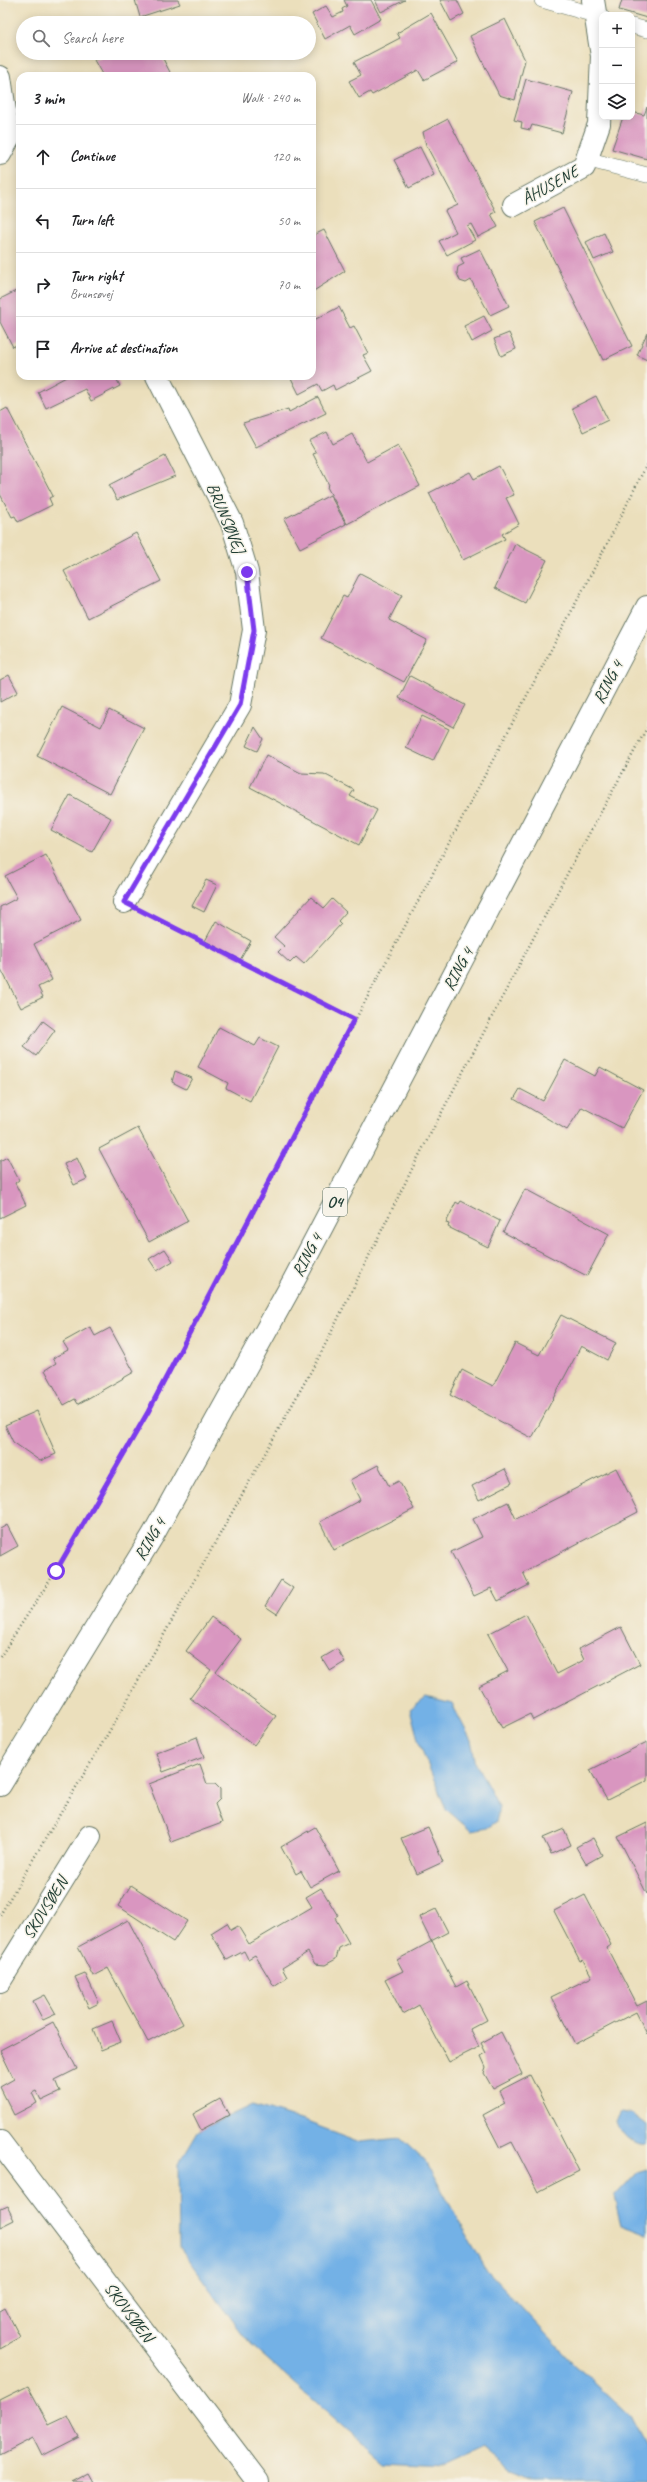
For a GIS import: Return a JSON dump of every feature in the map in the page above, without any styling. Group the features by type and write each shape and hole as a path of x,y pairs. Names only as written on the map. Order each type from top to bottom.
{"street":[{"name":"ÅHUSENE","path":"514,205 584,167 599,124 602,56 597,11"},
{"path":"0,77 10,146"},
{"name":"BRUNSØVEJ","path":"124,902 240,705 254,630 247,572 232,523 159,380"},
{"name":"RING 4","path":"0,1785 153,1535 293,1282 647,607"},
{"name":"SKOVSØEN","path":"0,1981 90,1836"},
{"name":"SKOVSØEN","path":"0,2142 258,2482"}],"lane":[{"path":"542,0 597,11"},
{"path":"635,27 647,30"},
{"path":"586,159 647,175"}],"path":[{"path":"0,1657 56,1571 148,1412 354,1019 606,546 647,464"},
{"path":"0,1915 84,1770 119,1715 320,1355 417,1160 562,883 647,728"},
{"path":"124,902 354,1019"}],"water":[{"path":"426,1697 452,1704 471,1740 476,1764 499,1807 496,1822 487,1828 471,1831 446,1809 419,1743 410,1709"},
{"path":"253,2105 307,2122 360,2142 400,2138 426,2162 487,2271 574,2364 628,2414 647,2450 647,2482 532,2482 506,2473 486,2447 447,2465 384,2462 250,2344 179,2247 178,2165 198,2131"},
{"path":"621,2112 633,2114 647,2125 647,2145 631,2142 623,2135 616,2121"},
{"path":"647,2169 647,2235 621,2225 614,2197 637,2172"}],"building":[{"path":"135,0 178,0 180,4 143,16 140,16"},
{"path":"344,0 371,0 381,19 355,34 350,25 325,39 316,22 316,16 313,16 312,14 326,6 333,17 343,12 342,9 347,6"},
{"path":"375,0 405,0 381,12"},
{"path":"440,0 457,0 464,14 451,21"},
{"path":"622,0 647,0 647,18 635,15 635,12 619,10"},
{"path":"431,13 458,62 424,80 418,70 372,95 370,92 359,98 349,81 361,75 354,62 400,38 397,33"},
{"path":"505,19 525,60 515,100 499,95 470,36"},
{"path":"94,60 164,60 170,72 101,72"},
{"path":"526,79 573,92 562,133 532,125 530,130 521,128 522,122 514,120"},
{"path":"647,107 647,159 612,149 622,120 635,120 635,113 644,115"},
{"path":"448,119 496,212 491,214 498,227 478,237 471,224 467,226 475,240 447,255 439,241 456,232 445,211 458,205 426,145 423,132"},
{"path":"420,147 434,175 409,188 394,160"},
{"path":"563,208 632,346 603,360 535,222"},
{"path":"324,230 345,271 316,289 316,234"},
{"path":"604,233 613,252 594,260 586,242"},
{"path":"480,249 509,306 490,315 471,280 466,283 460,281 457,273 458,267 464,264 461,258"},
{"path":"16,291 16,345 13,347 0,322 0,299"},
{"path":"339,307 350,328 354,326 368,353 363,355 372,371 335,390 333,385 322,391 318,384 299,394 292,380 316,380 316,319"},
{"path":"484,316 492,331 472,342 464,326"},
{"path":"509,333 516,349 501,356 494,339"},
{"path":"647,333 647,360 637,355"},
{"path":"60,380 117,380 120,386 91,401 85,389 46,408 38,392"},
{"path":"596,396 608,420 583,432 572,408"},
{"path":"318,397 326,413 256,447 243,423 288,409 289,412"},
{"path":"7,408 53,496 49,498 52,505 18,522 15,516 12,517 0,494 0,412"},
{"path":"327,432 333,444 352,434 367,462 398,445 420,486 347,524 327,487 329,485 313,454 316,453 309,441"},
{"path":"165,456 175,476 117,500 109,485"},
{"path":"499,466 514,495 506,498 519,524 502,534 505,539 463,560 429,493 470,472 474,479"},
{"path":"330,495 346,524 300,548 284,519"},
{"path":"136,533 161,581 88,618 64,571"},
{"path":"515,544 547,560 525,603 495,588"},
{"path":"360,573 402,595 389,620 427,640 404,682 321,638 343,596 347,598"},
{"path":"9,675 18,692 0,702 0,680"},
{"path":"410,676 465,705 453,727 399,698"},
{"path":"62,707 101,727 109,710 144,728 110,794 37,756"},
{"path":"422,716 449,729 433,761 406,748"},
{"path":"255,727 263,739 257,751 246,746"},
{"path":"266,755 301,773 324,774 354,790 350,796 377,810 359,845 250,787"},
{"path":"70,795 111,818 92,852 51,830"},
{"path":"46,855 81,920 34,944 52,980 38,987 43,997 21,1008 0,967 0,907 17,898 5,876"},
{"path":"206,880 217,885 204,912 192,906"},
{"path":"311,897 324,908 332,899 346,912 338,921 341,924 304,964 296,957 290,963 278,952 284,946 274,937"},
{"path":"216,921 251,941 240,960 205,941"},
{"path":"43,1021 55,1030 36,1056 24,1047"},
{"path":"219,1027 255,1046 260,1038 278,1047 250,1101 226,1088 228,1083 198,1067"},
{"path":"565,1060 595,1076 600,1067 643,1090 622,1128 582,1107 567,1130 514,1099 520,1089 543,1101"},
{"path":"175,1071 192,1078 186,1089 172,1082"},
{"path":"138,1128 188,1221 149,1242 99,1149"},
{"path":"7,1157 19,1180 15,1183 26,1205 0,1218 0,1161"},
{"path":"77,1158 87,1179 74,1185 64,1164"},
{"path":"525,1189 609,1234 587,1276 503,1232"},
{"path":"461,1201 500,1221 488,1247 448,1227 449,1224 446,1223 456,1202 459,1204"},
{"path":"165,1249 173,1261 157,1271 149,1259"},
{"path":"561,1315 616,1343 607,1360 581,1346 532,1438 450,1395 462,1370 493,1386 515,1343 539,1355"},
{"path":"90,1327 95,1336 110,1328 134,1372 78,1404 75,1399 64,1405 45,1370 56,1363 53,1358 68,1350 63,1342"},
{"path":"37,1411 56,1454 40,1461 13,1442 5,1425"},
{"path":"378,1465 389,1486 399,1481 414,1509 334,1550 320,1522 360,1500 350,1480"},
{"path":"616,1468 638,1512 523,1572 529,1585 498,1601 491,1588 474,1596 451,1552 482,1537 473,1519 508,1502 516,1519"},
{"path":"505,1469 512,1483 479,1500 472,1486"},
{"path":"7,1525 18,1546 0,1556 0,1529"},
{"path":"281,1580 293,1588 277,1614 265,1606"},
{"path":"526,1614 557,1674 584,1660 579,1649 621,1627 640,1664 533,1720 530,1714 502,1728 479,1686 508,1671 488,1634"},
{"path":"211,1617 241,1639 216,1672 276,1716 254,1745 190,1698 211,1670 186,1651"},
{"path":"337,1649 345,1662 330,1671 322,1658"},
{"path":"197,1737 204,1757 163,1772 156,1753"},
{"path":"647,1742 647,1780 607,1800 590,1770"},
{"path":"200,1764 207,1784 215,1784 220,1789 220,1799 215,1804 222,1823 171,1842 149,1784"},
{"path":"647,1823 647,1894 618,1837"},
{"path":"315,1827 339,1871 310,1887 301,1871 296,1874 281,1847"},
{"path":"428,1827 443,1862 417,1874 401,1838"},
{"path":"564,1829 571,1845 551,1854 543,1838"},
{"path":"593,1838 602,1855 586,1864 576,1847"},
{"path":"131,1885 187,1921 173,1942 118,1906"},
{"path":"321,1888 338,1916 335,1918 349,1943 339,1948 336,1959 325,1965 315,1964 308,1952 282,1968 287,1977 274,1986 255,1955 248,1959 244,1951 227,1960 211,1933 227,1923 231,1930 238,1926 249,1944 312,1907 306,1897"},
{"path":"585,1895 611,1945 607,1948 637,2006 647,2001 647,2034 636,2012 575,2044 551,1997 592,1977 583,1960 580,1961 554,1911"},
{"path":"436,1909 448,1932 431,1941 419,1917"},
{"path":"128,1920 183,2024 148,2042 108,1968 93,1976 78,1947"},
{"path":"432,1941 456,1987 467,1981 487,2020 470,2029 479,2047 449,2062 419,2005 403,2014 385,1980 403,1971 397,1960"},
{"path":"85,1973 99,2003 89,2008 75,1977"},
{"path":"45,1995 56,2014 43,2020 33,2001"},
{"path":"112,2021 121,2042 101,2050 93,2029"},
{"path":"53,2022 77,2069 55,2080 60,2092 41,2101 36,2091 32,2093 37,2103 14,2115 0,2087 14,2079 0,2050"},
{"path":"501,2032 522,2074 493,2089 484,2073 486,2067 481,2056 486,2053 481,2043"},
{"path":"530,2075 579,2171 538,2192 512,2142 500,2148 483,2115 505,2103 499,2091"},
{"path":"220,2099 229,2115 201,2130 193,2114"},
{"path":"7,2206 14,2220 0,2227 0,2209"},
{"path":"5,2308 20,2337 0,2348 0,2311"},
{"path":"28,2386 49,2425 68,2416 79,2437 42,2456 33,2438 0,2455 0,2400"},
{"path":"89,2473 94,2482 72,2482"}],"route":[{"path":"56,1571 148,1412 354,1019 124,902 240,705 254,630 247,572"}]}
